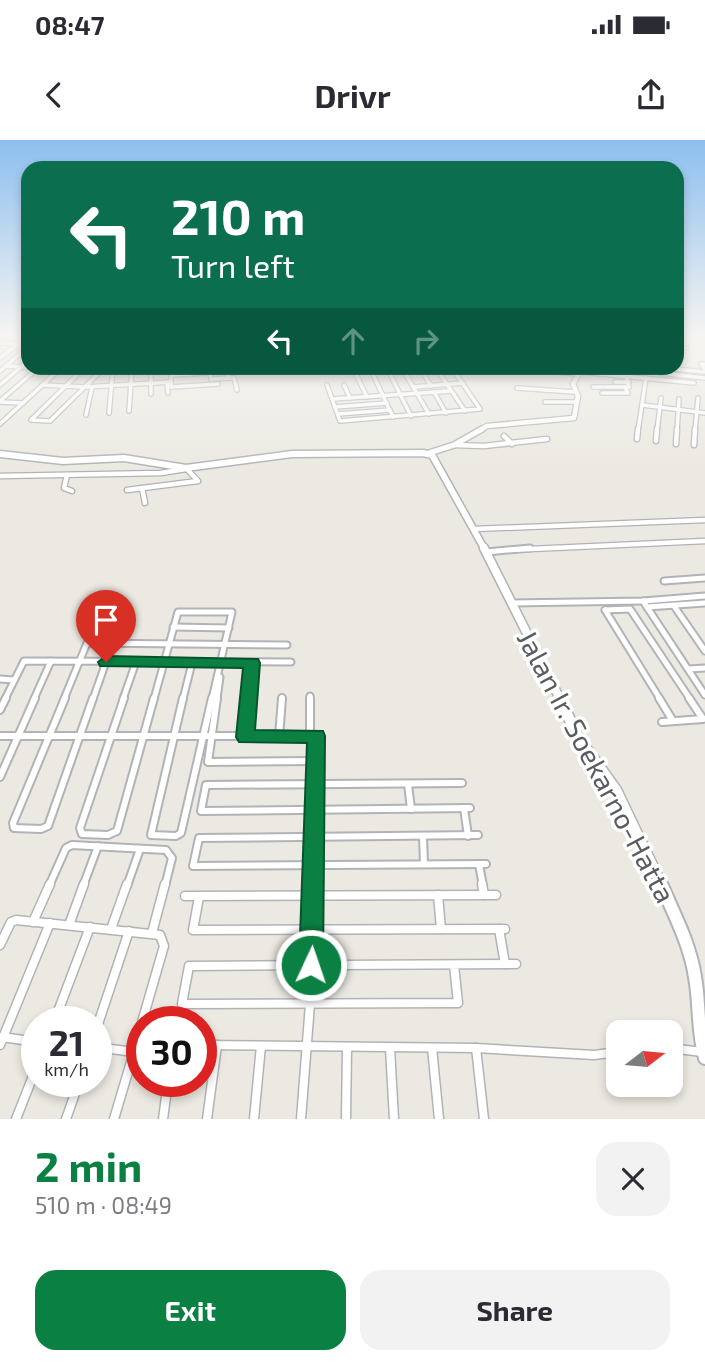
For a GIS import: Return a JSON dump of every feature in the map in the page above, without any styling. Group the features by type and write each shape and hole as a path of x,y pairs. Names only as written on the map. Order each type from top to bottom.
{"main road":[{"path":"0,454 63,461 120,458 188,468 292,454 429,453"},
{"name":"Jalan Ir. Soekarno-Hatta","path":"429,453 474,529 580,740 622,801 678,924 694,968 704,1055"}],"street":[{"path":"23,381 0,401 23,403"},
{"path":"0,424 47,381"},
{"path":"70,381 31,420 50,422 91,381"},
{"path":"108,413 112,381"},
{"path":"129,411 131,381"},
{"path":"169,382 171,387 218,381 219,391"},
{"path":"235,381 237,390"},
{"path":"359,381 367,397"},
{"path":"376,381 393,417"},
{"path":"394,381 411,416"},
{"path":"410,381 429,414"},
{"path":"428,381 431,386"},
{"path":"444,381 465,411"},
{"path":"429,453 454,445 487,426 574,418 578,396 573,384 575,381"},
{"path":"602,393 628,393 627,381"},
{"path":"637,439 643,405 642,381"},
{"path":"674,381 694,383"},
{"path":"42,385 92,387 169,382"},
{"path":"168,393 169,382"},
{"path":"615,382 627,384"},
{"path":"150,394 151,383"},
{"path":"327,386 340,421 480,409 463,383 414,387"},
{"path":"344,384 350,398"},
{"path":"593,387 627,384"},
{"path":"201,385 201,391"},
{"path":"184,386 184,392"},
{"path":"86,415 92,387"},
{"path":"517,388 575,392"},
{"path":"332,399 451,391"},
{"path":"434,392 446,413"},
{"path":"656,441 661,398"},
{"path":"694,445 698,398"},
{"path":"676,444 679,399"},
{"path":"335,407 387,402"},
{"path":"545,402 577,402"},
{"path":"643,405 705,413"},
{"path":"338,414 390,410"},
{"path":"504,436 512,444"},
{"path":"454,445 466,447 547,439"},
{"path":"0,476 161,472 188,468 198,481 127,490"},
{"path":"67,475 64,488 72,491"},
{"path":"142,488 145,503"},
{"path":"474,529 705,520"},
{"path":"486,552 556,546 705,541"},
{"path":"664,581 705,578"},
{"path":"512,603 643,601 705,596"},
{"path":"599,601 673,721"},
{"path":"643,601 705,695"},
{"path":"647,607 703,604 705,610"},
{"path":"674,606 705,651"},
{"path":"605,610 630,609 702,719 662,722"},
{"path":"136,662 80,828 82,834 108,835 117,831 178,612 232,612 181,833 176,836 151,835 150,830 192,663"},
{"path":"173,627 229,628"},
{"path":"106,662 48,827 14,828 13,823 87,643 288,645"},
{"path":"0,710 24,661 290,662"},
{"path":"0,777 51,661"},
{"path":"221,663 208,762 315,761"},
{"path":"245,737 251,696 252,663"},
{"path":"688,669 705,668"},
{"path":"0,679 14,680"},
{"path":"310,696 310,736"},
{"path":"279,737 282,697"},
{"path":"0,736 316,736 313,929 301,1119"},
{"path":"462,783 206,785 201,811 467,808 468,836"},
{"path":"408,784 411,809"},
{"path":"478,835 198,838 193,866 483,864 484,895"},
{"path":"423,836 424,864"},
{"path":"33,922 62,853 72,845 166,850 172,858 152,933"},
{"path":"69,925 98,846"},
{"path":"111,929 140,849"},
{"path":"438,895 441,929"},
{"path":"185,897 496,895"},
{"path":"199,897 193,930 502,929 505,964"},
{"path":"0,945 11,922 50,923 160,935 164,946 147,1006"},
{"path":"21,1041 1,1040 50,923"},
{"path":"60,1006 90,927"},
{"path":"104,1006 129,931"},
{"path":"454,965 458,1003 182,1004 189,966 516,964"},
{"path":"217,1045 476,1048 606,1054"},
{"path":"254,1119 261,1046"},
{"path":"346,1119 347,1048"},
{"path":"390,1048 394,1119"},
{"path":"432,1048 439,1119"},
{"path":"476,1048 484,1119"},
{"path":"683,1051 704,1055"},
{"path":"114,1119 126,1079"},
{"path":"16,1119 25,1097"},
{"path":"66,1119 74,1097"},
{"path":"163,1119 167,1097"},
{"path":"207,1119 210,1097"}],"route":[{"path":"106,662 252,663 251,696 245,737 316,736 311,965"}]}
